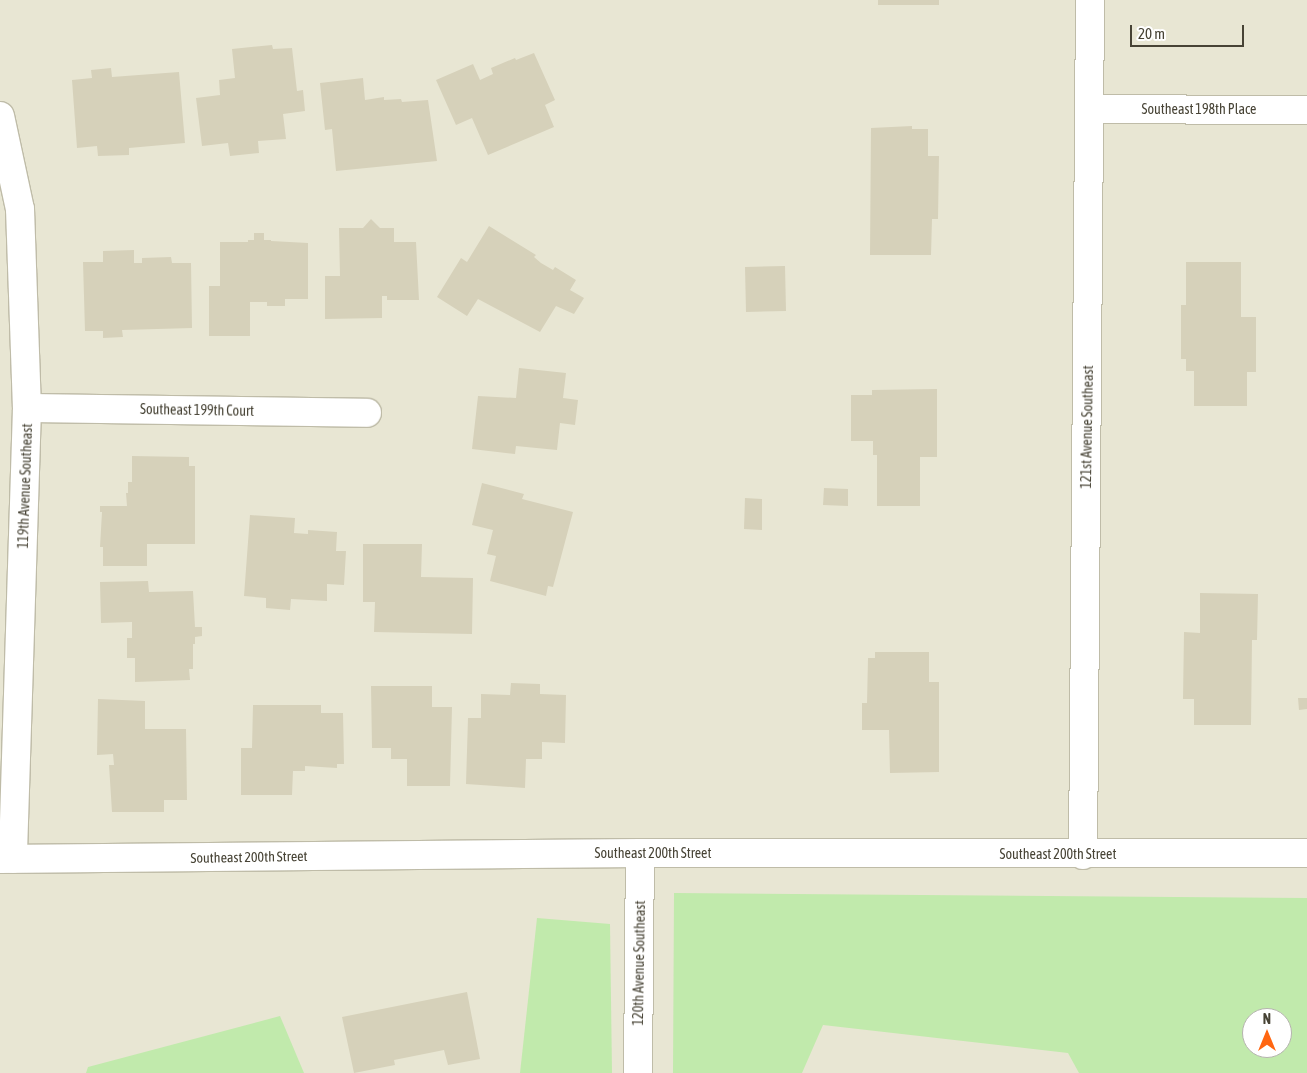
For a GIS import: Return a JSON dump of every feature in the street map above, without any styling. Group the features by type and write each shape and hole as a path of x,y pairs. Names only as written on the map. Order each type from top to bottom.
{"street":[{"name":"121st Avenue Southeast","path":"1083,854 1090,0"},
{"name":"Southeast 198th Place","path":"1090,109 1307,110"},
{"name":"119th Avenue Southeast","path":"0,116 20,209 27,408 6,859"},
{"name":"Southeast 199th Court","path":"27,408 367,413"},
{"name":"Southeast 200th Street","path":"6,859 640,853 1307,853"},
{"name":"120th Avenue Southeast","path":"638,1073 640,853"}],"shaded area":[{"path":"0,0 1307,0 1307,1073 0,1073"}],"green space":[{"path":"674,893 1307,898 1307,1073 1079,1073 1068,1053 823,1025 802,1073 673,1073"},
{"path":"537,918 610,924 612,1073 520,1073"},
{"path":"280,1016 304,1073 86,1073 88,1067"}],"building":[{"path":"878,0 939,0 939,5 878,5"},
{"path":"272,45 273,49 292,48 297,91 303,90 305,111 283,114 286,139 258,141 259,153 230,156 228,143 202,146 196,98 220,95 219,80 235,78 232,49"},
{"path":"534,53 555,100 545,105 554,127 488,155 472,118 456,125 436,80 473,64 480,80 493,74 491,68 515,58 516,60"},
{"path":"111,68 112,77 179,72 185,143 129,148 129,155 98,156 97,146 77,148 72,80 92,78 91,70"},
{"path":"363,78 365,100 384,97 384,100 401,99 402,102 428,100 437,161 336,171 332,129 325,130 320,83"},
{"path":"912,126 912,129 928,129 928,156 939,156 938,219 932,219 931,255 870,255 871,128"},
{"path":"371,219 380,228 394,228 394,242 416,242 419,300 387,300 387,296 382,296 382,318 325,319 325,276 340,276 339,228 363,228"},
{"path":"489,226 536,255 534,257 541,263 553,270 555,267 576,280 570,290 584,298 574,314 556,306 540,332 478,299 467,316 437,297 461,258 467,262"},
{"path":"254,233 264,233 264,240 308,243 308,299 285,299 285,306 267,306 267,302 250,302 250,336 209,336 209,286 220,286 220,242 248,242 248,240 254,240"},
{"path":"134,250 134,263 142,263 142,258 171,257 172,263 191,263 192,328 122,330 123,337 103,338 103,331 85,331 83,262 103,262 103,251"},
{"path":"1186,262 1241,262 1241,317 1256,317 1256,372 1247,372 1247,406 1194,406 1194,371 1186,371 1186,359 1181,359 1181,305 1186,305"},
{"path":"785,266 786,311 746,312 745,267"},
{"path":"519,368 566,373 563,398 578,400 575,425 560,423 557,450 516,446 515,454 472,449 478,396 516,398"},
{"path":"937,389 937,457 920,457 920,506 877,506 877,455 873,455 873,441 851,441 851,395 872,395 872,390"},
{"path":"132,456 189,457 189,466 195,466 195,544 147,544 147,566 103,566 103,547 100,547 102,512 100,512 100,506 127,506 126,493 128,493 128,482 132,482"},
{"path":"482,483 524,494 522,499 573,512 553,587 548,586 546,596 490,581 496,556 487,554 493,530 472,525"},
{"path":"824,488 848,489 848,506 823,505"},
{"path":"745,498 762,499 762,530 744,529"},
{"path":"250,515 295,518 294,533 308,534 308,530 337,532 336,551 346,551 344,585 327,584 327,601 291,599 290,610 266,608 266,598 244,596"},
{"path":"363,544 422,544 421,577 473,578 472,634 374,632 375,602 363,602"},
{"path":"148,581 149,592 193,591 195,627 202,627 202,636 195,637 195,644 193,644 193,669 189,669 190,680 135,682 135,658 127,658 127,638 132,638 132,622 101,623 100,582"},
{"path":"1200,593 1258,594 1257,640 1252,640 1251,725 1194,725 1194,699 1183,699 1184,632 1200,633"},
{"path":"875,652 929,652 929,682 939,682 939,772 890,773 889,730 862,730 862,703 867,703 868,658 875,658"},
{"path":"511,683 540,684 540,694 566,695 565,743 542,742 542,759 526,759 525,788 466,784 468,718 481,718 481,694 510,695"},
{"path":"371,686 432,686 432,707 452,707 450,786 407,786 407,759 391,759 391,748 372,748"},
{"path":"1298,698 1307,698 1307,709 1299,710"},
{"path":"98,699 145,701 145,729 186,729 187,800 164,800 164,812 112,812 109,765 114,765 113,754 97,755"},
{"path":"253,705 321,705 321,713 343,713 344,764 337,764 337,768 305,766 305,771 293,771 292,795 241,795 241,748 252,748"},
{"path":"467,992 480,1059 448,1065 444,1050 394,1060 395,1065 354,1073 342,1017"}]}
